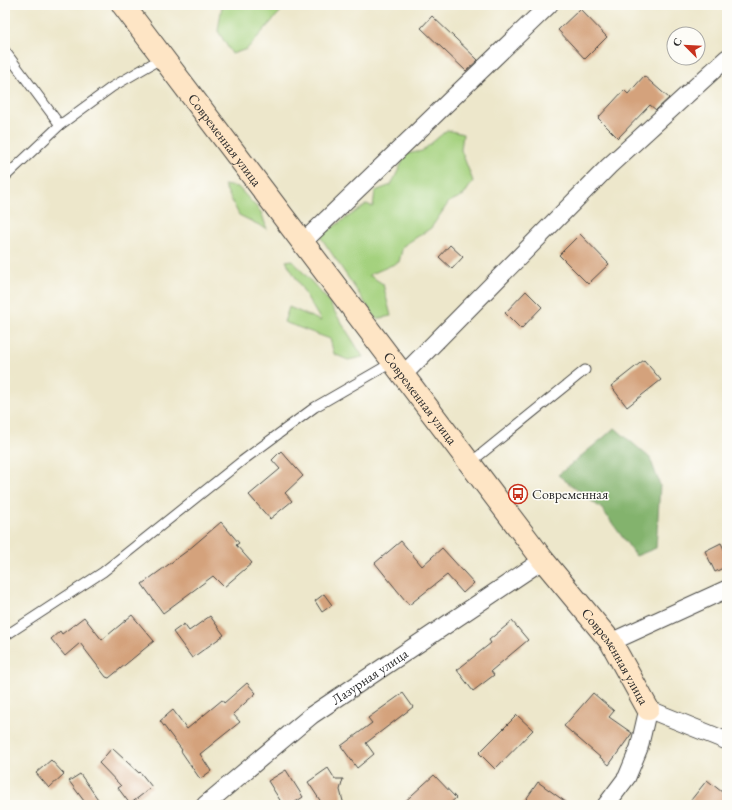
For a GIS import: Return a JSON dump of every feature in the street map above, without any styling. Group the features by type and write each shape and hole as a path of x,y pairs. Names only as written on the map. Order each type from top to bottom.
{"street":[{"name":"Современная улица","path":"123,5 543,560 611,642 648,709 639,748 627,777 606,805"},
{"path":"302,243 549,5"},
{"path":"398,369 609,166 727,58"},
{"name":"Лазурная улица","path":"204,805 312,714 543,560"},
{"path":"611,642 727,589"},
{"path":"648,709 727,741"}],"lane":[{"path":"5,51 60,125"},
{"path":"5,177 60,125 112,87 162,58"},
{"path":"5,636 103,572 242,461 314,407 398,369"},
{"path":"470,463 585,370"}],"green space":[{"path":"222,5 284,5 281,11 247,49 232,54 218,31"},
{"path":"447,130 463,134 461,150 473,181 464,195 449,202 431,228 403,246 399,262 369,275 383,284 391,316 376,319 320,236 367,204 373,207 375,191 391,185 406,154 422,151"},
{"path":"224,185 238,187 261,212 267,229 239,215"},
{"path":"292,260 326,298 363,357 348,360 334,354 330,339 284,322 289,307 321,321 286,261"},
{"path":"615,428 650,458 660,485 656,548 636,556 602,509 558,475"}],"building":[{"path":"580,9 607,37 585,59 558,30"},
{"path":"432,16 478,60 466,71 421,28"},
{"path":"644,76 669,98 656,110 650,105 618,138 598,118 624,90 628,94"},
{"path":"580,234 609,264 588,284 559,255"},
{"path":"450,245 463,257 452,269 439,257"},
{"path":"526,291 542,307 521,329 505,313"},
{"path":"644,360 661,380 627,407 611,386"},
{"path":"281,451 303,476 285,493 292,501 270,519 249,495 280,469 272,460"},
{"path":"221,522 239,543 236,545 252,563 224,587 213,576 163,613 142,584 187,551"},
{"path":"401,541 422,566 442,548 474,583 463,593 447,575 409,605 375,563"},
{"path":"721,543 727,555 727,566 715,572 705,551"},
{"path":"324,594 332,605 322,612 315,601"},
{"path":"132,615 154,641 109,678 106,677 80,643 65,656 51,639 60,631 62,634 84,617 102,640"},
{"path":"210,616 224,635 192,658 173,632 184,624 189,631"},
{"path":"512,621 528,640 491,671 494,675 473,691 457,670 491,643 489,640"},
{"path":"247,683 256,693 233,714 240,722 200,754 211,771 200,779 181,751 182,750 160,721 173,710 187,729 222,700 224,703"},
{"path":"403,693 413,707 366,743 374,754 357,768 341,746 372,723 368,718"},
{"path":"593,693 614,711 609,717 632,733 609,765 564,726"},
{"path":"517,715 533,730 495,769 479,753"},
{"path":"112,748 139,773 140,772 152,787 130,804 118,788 121,786 99,763"},
{"path":"51,760 64,774 49,788 36,773"},
{"path":"328,768 335,779 343,779 340,790 344,805 323,805 308,782"},
{"path":"286,770 303,797 291,805 283,805 268,781"},
{"path":"80,774 102,805 87,805 69,781"},
{"path":"434,775 456,798 448,805 401,805"},
{"path":"707,780 727,796 727,805 687,805"},
{"path":"538,782 570,805 522,805"}],"place":[{"name":"Современная","path":"518,494"}]}
